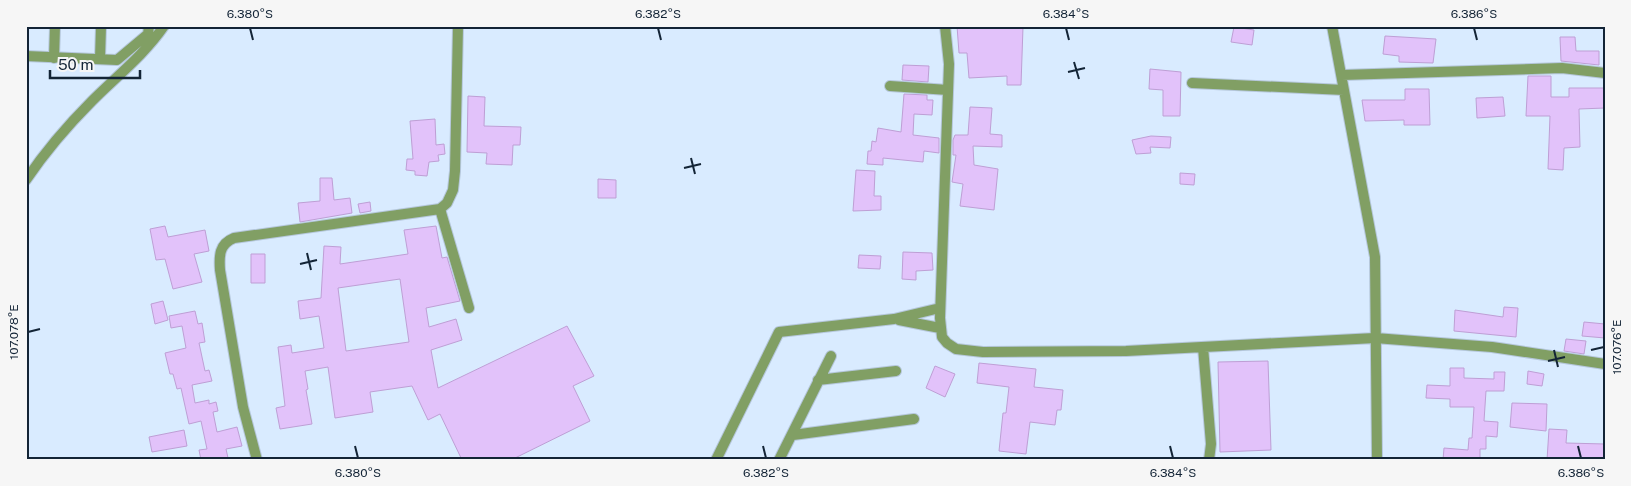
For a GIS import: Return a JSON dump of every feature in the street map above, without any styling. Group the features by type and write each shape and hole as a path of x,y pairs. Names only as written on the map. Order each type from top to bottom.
{"street":[{"path":"54,58 55,26"},
{"path":"100,59 101,26"},
{"path":"26,56 117,60 148,34 149,26"},
{"path":"26,180 62,133 92,101 139,57 164,26"},
{"path":"257,460 243,407 220,270 221,250 226,241 276,231 440,209 447,203 453,190 458,88 458,26"},
{"path":"945,26 949,64 940,328 942,337 956,349 983,352 1069,352 1375,338 1492,347 1605,364"},
{"path":"1332,26 1375,258 1377,460"},
{"path":"1342,75 1562,68 1605,73"},
{"path":"1192,83 1344,90"},
{"path":"890,86 948,90"},
{"path":"440,209 469,308"},
{"path":"716,460 779,332 894,319 940,308"},
{"path":"894,319 940,328"},
{"path":"1203,347 1211,444 1209,460"},
{"path":"779,460 831,356"},
{"path":"818,380 896,371"},
{"path":"793,435 914,419"}],"building":[{"path":"957,26 1023,27 1021,85 1007,85 1007,76 969,78 967,53 959,53"},
{"path":"1234,27 1254,30 1252,45 1231,42"},
{"path":"1385,36 1436,39 1433,63 1399,62 1399,56 1383,54"},
{"path":"1560,37 1575,37 1576,51 1599,51 1599,65 1561,61"},
{"path":"903,65 929,66 928,82 902,80"},
{"path":"1150,69 1181,72 1180,116 1163,116 1163,90 1149,89"},
{"path":"1528,76 1551,76 1551,97 1569,97 1569,88 1605,88 1605,108 1579,109 1580,147 1564,148 1563,170 1548,169 1550,116 1526,116"},
{"path":"1405,89 1429,89 1430,125 1404,125 1404,120 1365,121 1362,100 1405,100"},
{"path":"904,94 927,95 927,100 933,100 932,115 914,114 913,135 939,138 939,153 924,151 923,162 883,158 883,165 867,164 868,151 871,151 872,141 876,142 878,128 901,132"},
{"path":"468,96 485,97 484,126 521,127 520,145 513,145 512,165 486,164 487,153 467,152"},
{"path":"1503,97 1505,116 1477,118 1476,98"},
{"path":"970,107 992,108 990,134 1002,135 1002,147 973,146 974,165 998,169 994,210 960,206 963,184 952,182 956,155 953,155 953,140 955,135 968,135"},
{"path":"435,119 436,145 444,144 445,154 438,155 439,161 429,162 427,176 415,175 415,171 406,170 407,159 413,159 410,121"},
{"path":"1151,136 1171,137 1170,148 1150,147 1151,153 1136,154 1132,140"},
{"path":"856,170 875,171 874,196 881,196 881,210 853,211"},
{"path":"1180,173 1195,174 1194,185 1180,184"},
{"path":"320,178 332,178 334,200 350,198 352,213 300,222 298,203 320,201"},
{"path":"598,179 616,180 616,198 598,198"},
{"path":"370,202 371,211 360,213 358,204"},
{"path":"165,226 168,237 205,230 209,251 194,254 202,282 173,289 165,259 156,260 150,229"},
{"path":"436,226 442,258 447,257 460,301 426,308 429,327 456,319 462,340 431,350 438,388 567,326 594,376 573,386 590,421 511,460 462,460 440,414 428,420 412,386 370,392 373,412 335,418 328,367 305,371 312,424 280,429 276,408 285,406 278,347 291,345 292,353 324,348 319,316 300,319 298,301 321,298 324,246 341,247 340,264 408,254 404,230","holes":["400,279 409,342 346,351 338,288"]},
{"path":"903,252 932,253 933,270 916,271 916,280 902,279"},
{"path":"251,254 265,254 265,283 251,283"},
{"path":"859,255 881,256 880,269 858,268"},
{"path":"163,301 168,320 155,324 151,304"},
{"path":"1504,307 1518,308 1516,337 1454,331 1455,310 1503,317"},
{"path":"195,311 198,324 202,323 205,342 199,343 205,371 209,370 212,381 192,385 195,403 209,400 209,404 216,402 218,411 213,412 217,432 237,427 242,446 226,449 228,458 219,460 201,460 199,450 207,449 201,421 189,424 181,388 177,389 173,374 170,374 165,353 186,348 182,326 171,328 169,316"},
{"path":"1584,322 1605,324 1605,338 1582,336"},
{"path":"1566,339 1586,341 1584,354 1564,351"},
{"path":"1268,361 1271,450 1220,452 1218,362"},
{"path":"979,363 1036,369 1034,387 1063,390 1061,410 1057,410 1055,425 1030,422 1026,454 999,451 1003,413 1006,413 1009,387 977,383"},
{"path":"935,366 955,374 945,397 926,388"},
{"path":"1450,368 1464,368 1464,378 1494,379 1494,372 1505,372 1504,391 1486,391 1484,421 1498,422 1497,437 1486,436 1486,449 1480,449 1480,460 1443,460 1444,448 1468,450 1469,438 1472,438 1474,407 1450,407 1450,399 1426,398 1427,385 1450,386"},
{"path":"1528,371 1544,374 1542,386 1527,384"},
{"path":"1512,403 1547,404 1546,431 1510,427"},
{"path":"1549,429 1567,430 1566,443 1605,444 1605,460 1547,460"},
{"path":"184,430 187,446 152,452 149,437"}]}
